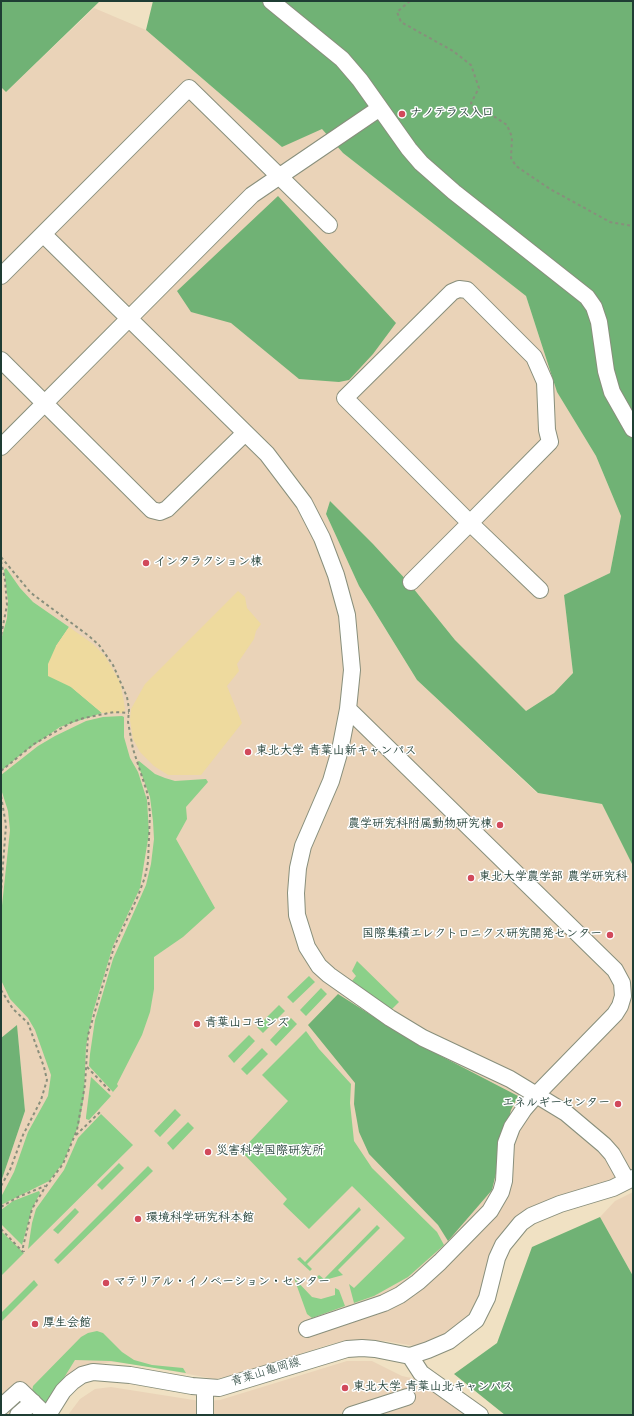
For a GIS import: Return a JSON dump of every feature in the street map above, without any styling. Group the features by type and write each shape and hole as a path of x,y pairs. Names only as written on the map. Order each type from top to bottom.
{"street":[{"path":"271,1 342,59 421,163 479,212 587,297 594,307 599,322 606,371 612,392 633,429"},
{"path":"1,276 189,88 329,225"},
{"path":"1,447 252,195 380,108"},
{"path":"43,234 245,433 282,472 304,503 322,538 336,575 347,615 351,645 352,670 348,709 331,781 303,846 298,868 296,892 297,915 307,947 319,966 329,975 390,1018 423,1038 496,1072 537,1094 566,1113 604,1145 630,1180 606,1190 560,1204 531,1216 521,1223 511,1233 497,1258 487,1298 476,1320 464,1331 449,1341 410,1356 421,1372 480,1415"},
{"path":"411,582 470,523 550,442 547,430 545,382 534,356 467,290 458,289 452,292 345,398 470,523 540,590"},
{"path":"1,360 152,510 160,512 167,509 245,433"},
{"path":"307,1329 384,1303 400,1294 418,1282 467,1235 496,1203 504,1181 506,1143 512,1127 524,1109 537,1094 615,1014 620,1006 623,996 622,983 615,970 348,709"},
{"name":"青葉山亀岡線","path":"47,1415 63,1391 72,1382 82,1375 93,1372 130,1375 205,1388 218,1388 243,1382 347,1350 362,1348 375,1349 410,1356"},
{"path":"205,1388 206,1415"},
{"path":"1,1407 20,1390 47,1415"},
{"path":"351,1415 406,1397"},
{"path":"18,1415 33,1402"}],"path":[{"path":"410,1 397,12 401,22 453,50 470,65 479,88 471,103 474,110 495,117 507,125 512,137 511,158 516,166 550,189 610,222 633,226"},
{"path":"1,557 31,594 99,645 118,676 127,697 129,713 128,722 133,750 147,792 150,813 148,862 138,896 114,947 88,1035 84,1095 75,1136 63,1164 46,1186 32,1209 23,1247 24,1252 1,1230"},
{"path":"1,561 5,580 7,605 1,636"},
{"path":"1,771 34,744 72,722 114,712 129,713"},
{"path":"1,796 6,825 1,891"},
{"path":"1,990 13,1010 28,1023 44,1067 47,1080 41,1100 23,1135 10,1170 1,1186"},
{"path":"86,1066 112,1093"},
{"path":"75,1136 100,1112"},
{"path":"1,1207 18,1197 46,1186"}],"shaded area":[{"name":"東北大学 青葉山新キャンパス","path":"94,8 146,30 282,147 322,128 343,153 526,296 557,392 596,456 621,516 610,573 564,595 573,673 554,693 526,711 455,640 409,583 330,501 326,514 359,586 417,680 537,793 602,804 633,866 633,1171 606,1184 533,1207 471,1315 462,1325 433,1342 414,1346 386,1341 351,1340 331,1344 232,1376 215,1379 139,1365 112,1362 94,1365 43,1415 1,1415 1,1182 25,1111 17,1026 1,1038 1,87 6,92"},
{"path":"633,1192 633,1276 600,1217 615,1201"},
{"name":"東北大学 青葉山北キャンパス","path":"347,1361 372,1361 402,1376 421,1380 466,1415 68,1415 80,1399 95,1389 111,1387 200,1401 220,1400"}],"green space":[{"path":"1,1 100,1 6,92 1,87"},
{"path":"153,1 633,1 633,866 602,804 538,793 417,680 359,586 326,514 330,501 409,583 455,640 526,711 554,693 573,673 564,595 610,573 621,516 596,456 557,392 526,296 343,153 322,129 282,147 146,30"},
{"path":"278,196 396,323 373,354 349,380 339,382 299,379 231,323 191,312 177,291"},
{"path":"6,568 20,588 33,602 69,627 56,646 70,686 102,713 60,727 24,752 1,771 1,640 7,618 8,601 4,570"},
{"path":"103,717 124,717 124,737 130,758 138,772 147,800 149,833 140,888 113,946 93,1012 86,1046 84,1096 79,1124 63,1163 49,1181 1,1205 1,1197 14,1172 28,1132 48,1096 51,1075 35,1030 28,1018 10,999 1,980 1,915 10,830 8,811 1,789 1,775 38,746 55,736 86,721"},
{"path":"139,761 155,774 165,778 175,781 206,779 208,782 186,807 187,819 176,839 215,908 183,937 154,957 154,989 150,1012 142,1035 117,1084 118,1086 113,1092 89,1066 95,1020 113,959 146,885 151,864 154,839 153,821 150,797 137,762"},
{"path":"357,961 399,1002 391,1010 352,981 356,976 352,971"},
{"path":"309,976 315,982 293,1003 287,997"},
{"path":"321,988 327,994 306,1016 300,1010"},
{"path":"338,994 412,1041 518,1096 511,1110 492,1190 448,1241 438,1225 369,1154 359,1132 354,1104 355,1083 308,1025"},
{"path":"279,1005 285,1011 263,1033 257,1027"},
{"path":"291,1018 297,1024 276,1046 270,1040"},
{"path":"17,1025 25,1111 1,1182 1,1038"},
{"path":"306,1031 319,1049 351,1084 350,1103 354,1141 372,1168 437,1232 444,1245 408,1277 374,1296 354,1303 349,1284 354,1288 405,1238 352,1186 309,1229 283,1204 287,1199 241,1151 288,1101 262,1075"},
{"path":"249,1035 255,1041 234,1063 228,1056"},
{"path":"262,1048 268,1054 247,1075 241,1069"},
{"path":"91,1077 111,1096 89,1120 86,1119 86,1117"},
{"path":"175,1109 181,1115 160,1137 154,1131"},
{"path":"101,1114 133,1145 28,1249 36,1209 64,1170 78,1138"},
{"path":"188,1122 194,1128 173,1150 167,1143"},
{"path":"119,1163 124,1168 102,1190 97,1185"},
{"path":"148,1166 153,1171 58,1264 54,1260"},
{"path":"39,1191 40,1193 32,1209 22,1245 1,1224 1,1210 13,1201"},
{"path":"359,1207 361,1210 307,1264 312,1269 310,1271 297,1259 300,1257 305,1262"},
{"path":"75,1208 79,1212 58,1234 53,1230"},
{"path":"600,1217 633,1276 633,1415 505,1415 454,1374 497,1343 532,1247"},
{"path":"377,1225 380,1228 338,1270 343,1275 321,1281 317,1277 319,1275 324,1279"},
{"path":"1,1231 24,1253 1,1276"},
{"path":"294,1278 312,1297 321,1299 335,1295 335,1288 339,1290 345,1306 312,1318 307,1314"},
{"path":"34,1280 38,1285 1,1322 1,1313"},
{"path":"97,1331 103,1333 122,1352 134,1360 152,1365 183,1368 186,1373 111,1361 75,1360 49,1402 40,1403 32,1391 33,1386 81,1337 88,1333"}],"sand":[{"path":"238,591 245,597 247,608 261,624 256,631 254,639 237,664 239,671 227,686 242,723 201,775 168,775 154,766 140,752 133,739 130,720 131,709 145,684"},
{"path":"69,627 93,644 105,656 120,682 125,710 122,713 102,713 71,687 48,676 48,664 56,646"}],"place":[{"name":"ナノテラス入口","path":"402,114"},
{"name":"インタラクション棟","path":"146,563"},
{"name":"東北大学 青葉山新キャンパス","path":"248,752"},
{"name":"農学研究科附属動物研究棟","path":"500,825"},
{"name":"東北大学農学部 農学研究科","path":"471,878"},
{"name":"国際集積エレクトロニクス研究開発センター","path":"610,935"},
{"name":"青葉山コモンズ","path":"197,1024"},
{"name":"エネルギーセンター","path":"618,1104"},
{"name":"災害科学国際研究所","path":"208,1152"},
{"name":"環境科学研究科本館","path":"138,1219"},
{"name":"マテリアル・イノベーション・センター","path":"106,1283"},
{"name":"厚生会館","path":"35,1324"},
{"name":"東北大学 青葉山北キャンパス","path":"345,1388"}]}
